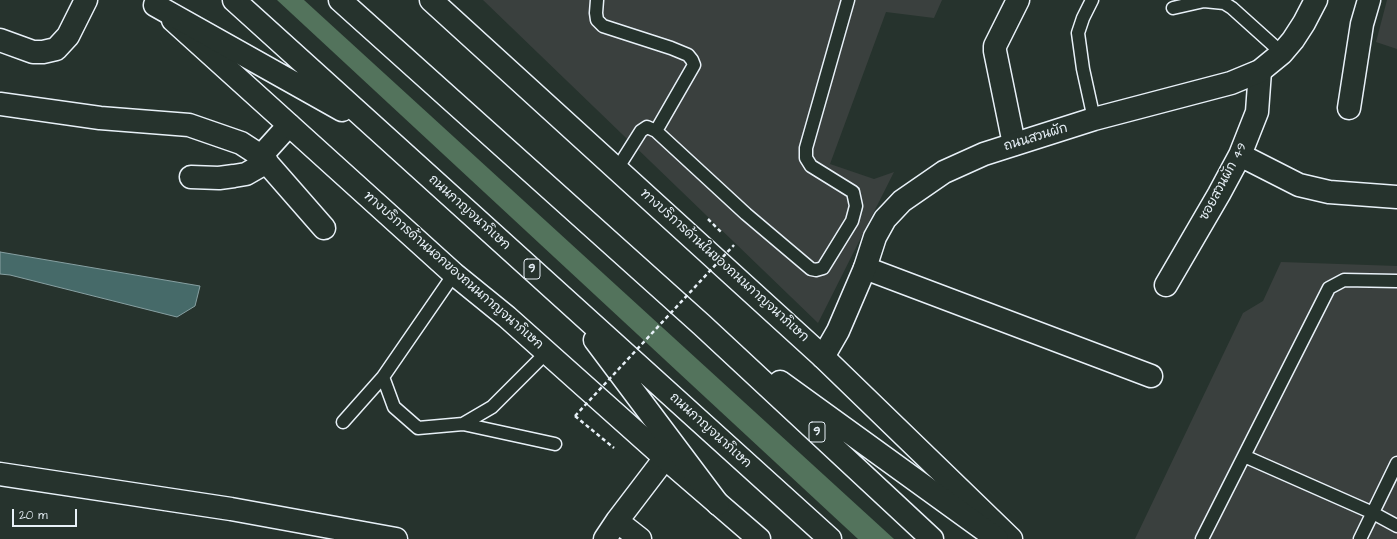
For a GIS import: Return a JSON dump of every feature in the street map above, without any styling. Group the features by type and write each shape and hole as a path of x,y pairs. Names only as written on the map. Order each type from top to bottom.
{"main road":[{"path":"0,40 33,52 43,52 56,49 68,36 86,0"},
{"name":"ถนนกาญจนาภิเษก","path":"234,0 830,539"},
{"name":"9","path":"340,0 702,325 932,539"},
{"name":"ทางบริการด้านในของถนนกาญจนาภิเษก","path":"431,0 823,357 1011,539"},
{"path":"1014,144 995,46 1018,0"},
{"name":"ถนนสวนผัก","path":"823,357 838,331 865,268 875,237 885,220 902,201 944,172 984,154 1094,120 1231,83 1260,71 1282,53 1293,40 1316,0"},
{"path":"1349,108 1362,24 1368,0"},
{"path":"153,2 378,130"},
{"name":"ทางบริการด้านนอกของถนนกาญจนาภิเษก","path":"153,2 454,274 507,317 665,458 759,539"},
{"name":"ซอยสวนผัก 49","path":"1166,285 1240,155 1257,112 1260,71"},
{"path":"0,104 100,118 189,125 241,143 264,159 324,228"},
{"path":"190,177 219,178 246,174 264,159 289,125"},
{"path":"1240,155 1299,184 1329,192 1397,197"},
{"path":"865,268 1150,376"},
{"path":"564,299 718,504"},
{"path":"702,325 997,539"},
{"path":"605,539 665,458"},
{"path":"0,474 231,509 396,539"},
{"path":"617,521 640,539"}],"lane":[{"path":"597,0 597,20 603,26 671,48 688,55 692,60 694,65 656,131"},
{"path":"617,169 641,131 647,127 656,131 746,214 811,269 816,270 823,268 852,221 856,206 853,192 811,166 806,158 806,148 848,0"},
{"path":"1092,0 1083,18 1078,33 1083,69 1094,120"},
{"path":"1173,8 1204,1 1224,3 1232,8 1282,53"},
{"path":"343,422 383,377 454,274"},
{"path":"1202,539 1329,288 1344,280 1397,280"},
{"path":"463,424 492,407 546,353"},
{"path":"383,377 394,407 418,428 463,424 555,444"},
{"path":"1244,456 1373,512 1397,526"},
{"path":"1360,539 1397,464"}],"path":[{"path":"614,448 575,416 734,245"}],"shaded area":[{"path":"483,0 942,0 934,18 886,12 830,164 874,179 894,172 818,323"},
{"path":"1387,0 1397,0 1397,49 1376,42"},
{"path":"1281,262 1397,266 1397,539 1135,539 1243,313 1263,301"}],"green space":[{"path":"277,0 304,0 894,539 858,539"}],"water":[{"path":"0,252 200,286 195,306 177,317 10,275 0,274"}]}
